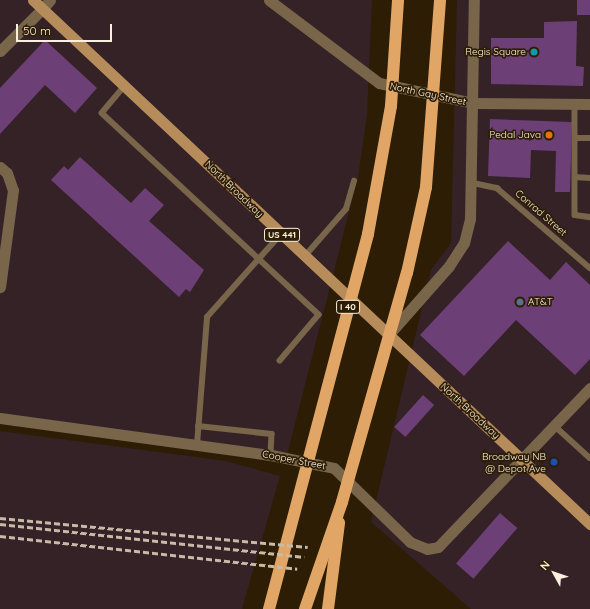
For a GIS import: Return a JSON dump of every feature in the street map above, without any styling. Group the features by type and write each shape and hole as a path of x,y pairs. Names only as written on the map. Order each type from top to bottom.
{"highway":[{"name":"I 40","path":"269,609 368,234 391,106 398,0"},
{"path":"305,609 342,502 407,273 426,187 440,0"},
{"path":"328,609 342,502"}],"main road":[{"name":"North Broadway","path":"33,0 522,460"},
{"name":"US 441","path":"522,460 590,524"}],"street":[{"path":"0,51 50,0"},
{"name":"North Gay Street","path":"269,0 379,83 473,103 590,104"},
{"path":"388,335 449,266 464,242 470,219 473,183 474,0"},
{"path":"0,167 7,173 13,190 0,287"},
{"name":"Cooper Street","path":"0,418 270,455 334,468 410,542 427,549 438,547 590,388"}],"lane":[{"path":"125,86 102,113 319,315 280,361"},
{"path":"575,104 575,215 590,218"},
{"path":"575,138 590,138"},
{"path":"575,177 590,178"},
{"path":"305,257 346,209 354,181"},
{"name":"Conrad Street","path":"473,183 497,188 590,268"},
{"path":"197,445 207,316 281,234"},
{"path":"198,426 272,434 270,455"},
{"path":"555,426 590,458"}],"shaded area":[{"path":"0,0 372,0 367,115 358,177 287,455 0,416"},
{"path":"457,0 590,0 590,609 471,609 371,522 431,270 451,243"},
{"path":"0,431 226,461 280,476 242,609 0,609"}],"building":[{"path":"577,0 590,0 590,15 577,15"},
{"name":"Regis Square","path":"577,21 576,66 584,67 583,86 491,84 491,38 544,38 544,22"},
{"path":"45,40 97,88 75,113 45,85 0,134 0,88"},
{"path":"490,119 572,122 570,192 555,192 556,151 531,150 530,178 488,176"},
{"path":"80,157 131,203 145,188 164,205 149,221 204,270 190,292 186,289 179,297 51,180 64,166 68,170"},
{"name":"AT&T","path":"508,241 550,280 566,262 590,285 590,359 575,375 516,320 464,376 420,335"},
{"path":"423,395 434,405 405,437 394,427"},
{"path":"500,513 517,528 473,579 456,564"}],"railway":[{"path":"0,518 308,547"},
{"path":"0,524 304,557"},
{"path":"0,536 297,569"}],"place":[{"name":"Regis Square","path":"534,52"},
{"name":"Pedal Java","path":"549,135"},
{"name":"AT&T","path":"520,302"},
{"name":"Broadway NB @ Depot Ave","path":"554,462"}]}
